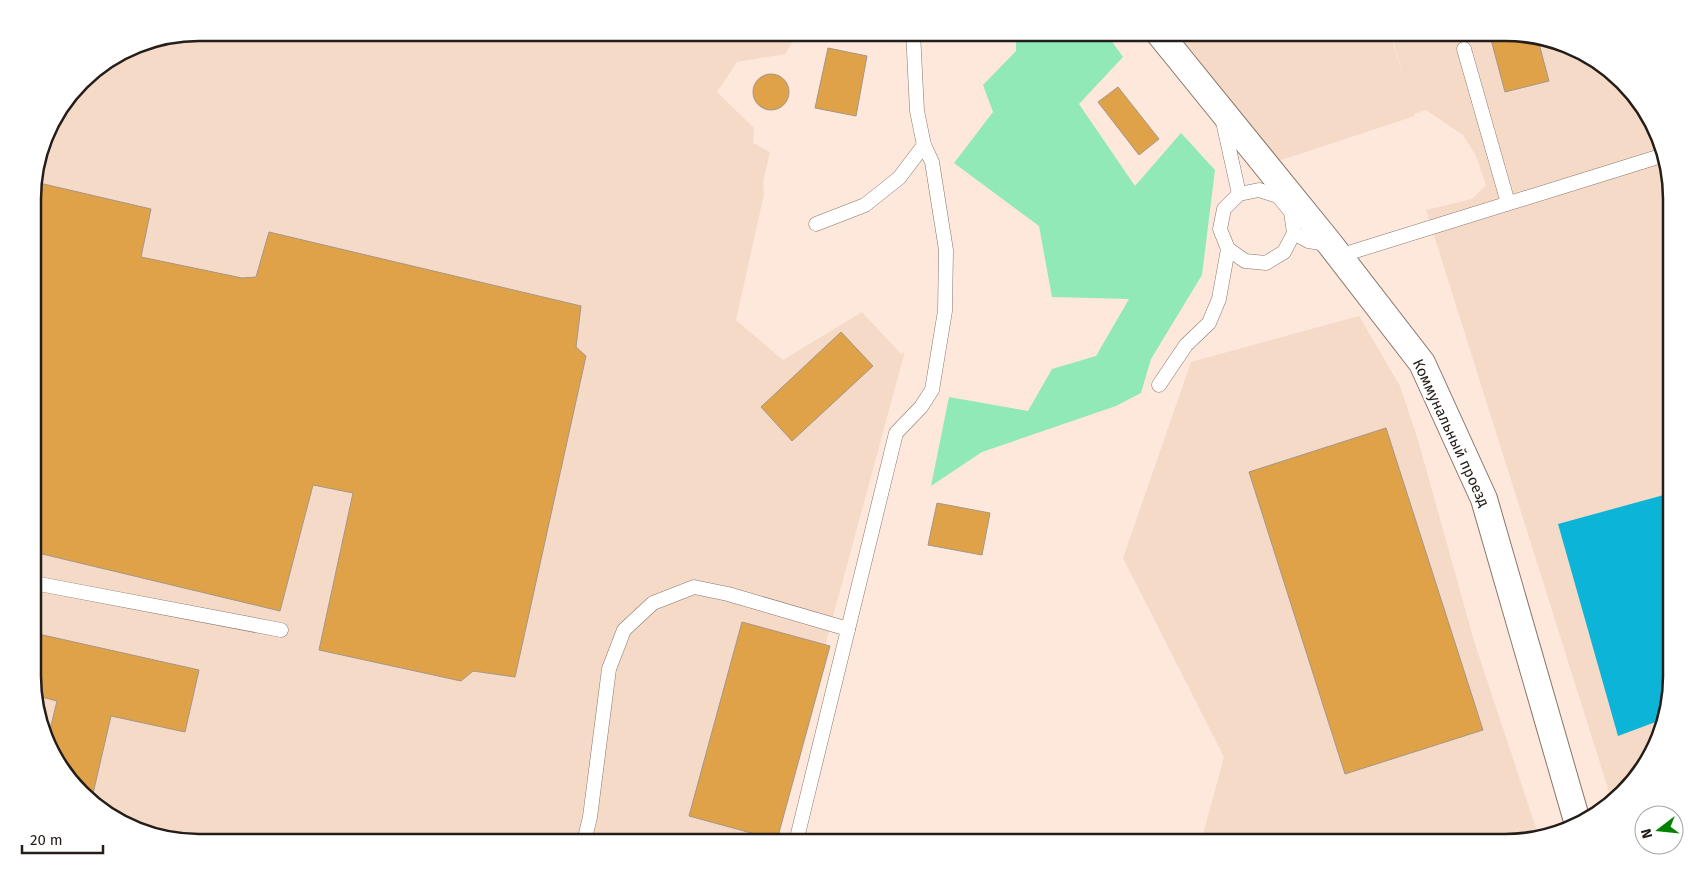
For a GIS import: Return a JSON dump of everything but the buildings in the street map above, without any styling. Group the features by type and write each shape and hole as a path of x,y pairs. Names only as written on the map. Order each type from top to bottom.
{"street":[{"name":"Коммунальный проезд","path":"1165,41 1335,250 1422,363 1484,499 1576,816"}],"lane":[{"path":"798,834 896,433 921,407 932,390 945,311 946,250 935,179 924,145 917,111 913,41"},
{"path":"1464,48 1508,203"},
{"path":"1220,109 1239,194"},
{"path":"816,224 865,205 899,178 924,145"},
{"path":"1294,233 1308,241 1335,250 1508,203 1657,157"},
{"path":"1259,190 1278,196 1292,212 1294,233 1284,252 1266,262 1245,261 1228,249 1220,230 1224,209 1239,194 1259,190"},
{"path":"1159,385 1186,345 1209,323 1219,299 1228,249"},
{"path":"41,583 281,630"},
{"path":"586,834 590,817 609,669 624,630 653,603 694,587 728,594 848,629"}],"shaded area":[{"path":"200,41 793,41 785,54 737,62 717,92 754,128 753,143 770,152 763,182 764,194 736,320 783,360 862,312 901,354 905,351 774,834 200,834 179,832 139,822 112,807 81,780 68,763 53,736 43,696 41,675 43,179 53,139 74,103 95,81 120,62 139,53 169,44"},
{"path":"1182,41 1392,41 1406,86 1393,41 1504,41 1525,43 1555,50 1592,68 1623,95 1642,120 1651,139 1657,159 1663,200 1663,675 1660,706 1646,745 1636,763 1610,793 1426,210 1472,199 1486,185 1476,156 1463,135 1426,110 1414,114 1415,116 1275,162"},
{"path":"1359,316 1400,386 1418,440 1474,641 1537,830 1515,833 1203,833 1224,757 1123,558 1191,362"}],"green space":[{"path":"1016,41 1112,41 1123,57 1079,104 1135,186 1181,133 1215,170 1202,275 1151,359 1141,393 1116,406 982,452 931,486 949,397 1028,411 1052,369 1096,356 1129,299 1052,297 1039,226 954,163 993,112 983,85 1016,51"}],"water":[{"path":"1663,495 1663,675 1660,706 1655,722 1618,736 1558,524"}]}
